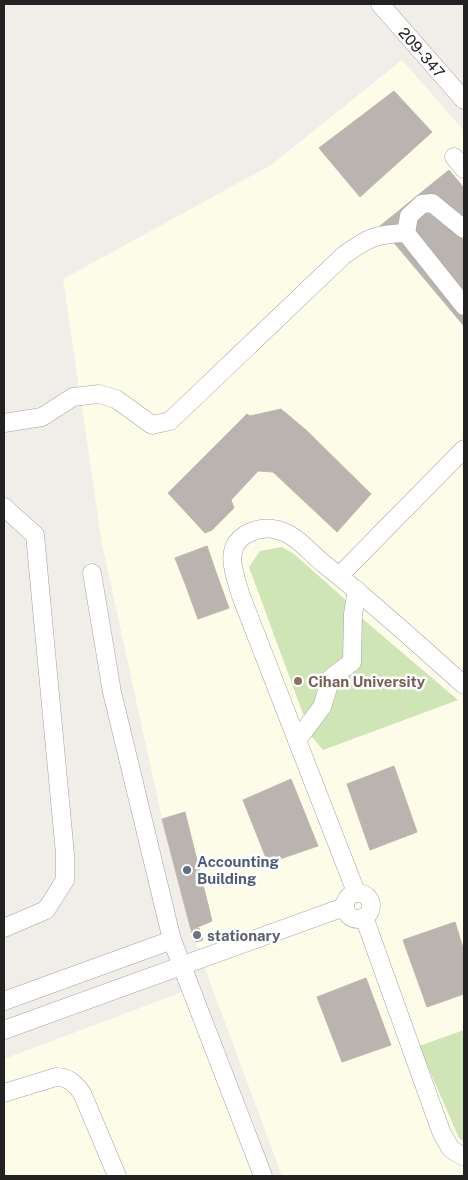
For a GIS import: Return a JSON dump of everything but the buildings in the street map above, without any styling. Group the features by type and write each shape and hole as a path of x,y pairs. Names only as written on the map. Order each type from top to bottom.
{"street":[{"name":"209-347","path":"380,4 464,100"},
{"path":"464,229 432,203 427,203 422,204 409,216 406,233 464,306"},
{"path":"4,423 42,417 73,397 99,394 116,399 152,425 170,421 344,256 365,240 381,234 406,233"},
{"path":"340,575 464,449"},
{"path":"4,507 35,535 65,854 65,880 46,910 4,928"},
{"path":"356,892 241,596 233,569 232,550 238,540 251,532 265,528 278,530 292,536 340,575 464,685"},
{"path":"92,573 114,701 172,940 263,1176"},
{"path":"297,740 322,707 331,678 352,662 353,614 356,590"},
{"path":"356,892 364,894 370,901 370,910 364,917 352,918 344,907 348,896 356,892"},
{"path":"4,1030 344,907"},
{"path":"364,917 442,1134 451,1150 464,1157"},
{"path":"4,1001 172,940"},
{"path":"4,1093 56,1077 64,1077 73,1082 82,1093 117,1176"}],"shaded area":[{"name":"Cihan University","path":"402,60 464,131 464,1176 282,1176 191,931 162,819 102,544 63,279 271,165"},
{"path":"185,991 256,1176 4,1176 4,1059"}],"green space":[{"path":"282,547 294,554 348,602 347,660 306,722 249,567 260,551"},
{"path":"358,615 458,700 323,750 308,732 334,682 356,668"},
{"path":"464,1030 464,1142 459,1138 419,1046"}],"place":[{"name":"Cihan University","path":"298,681"},
{"name":"Accounting Building","path":"187,870"},
{"name":"stationary","path":"197,935"}]}
